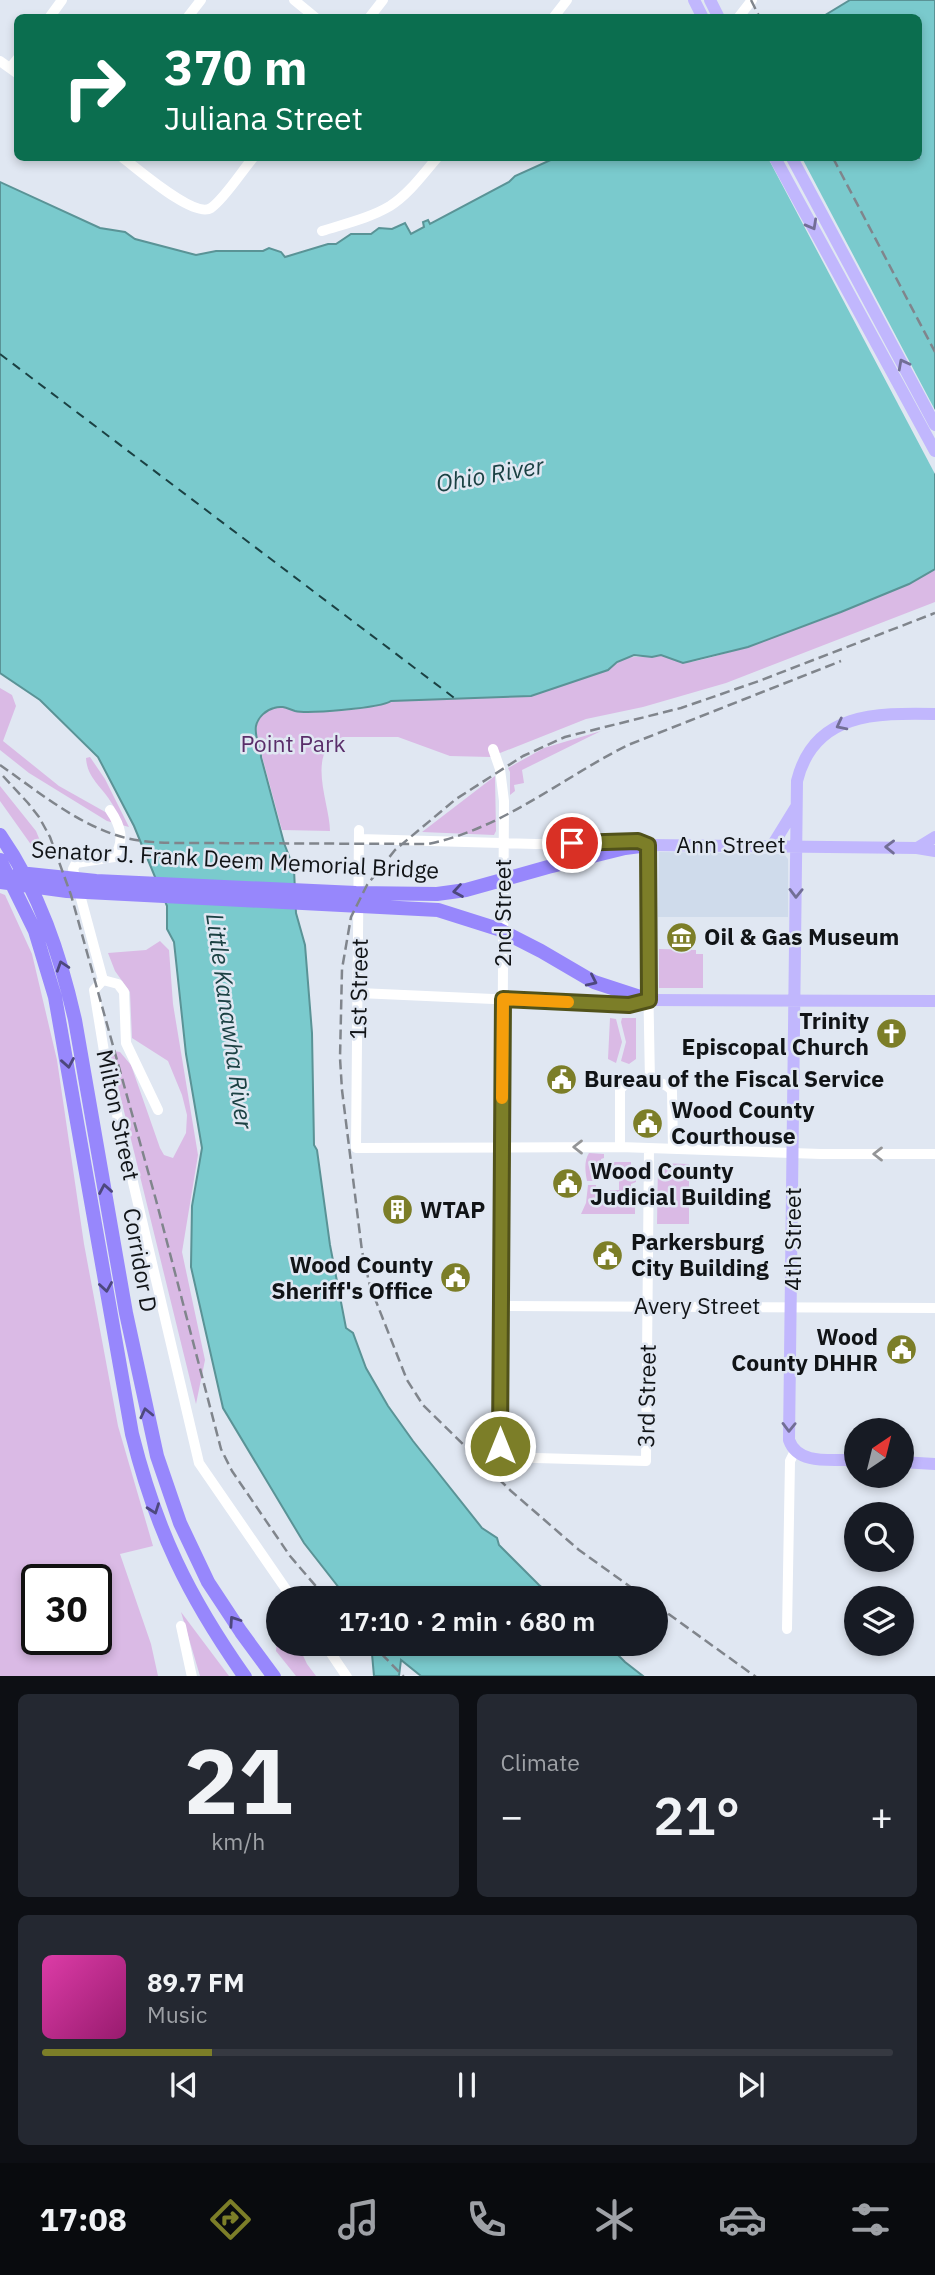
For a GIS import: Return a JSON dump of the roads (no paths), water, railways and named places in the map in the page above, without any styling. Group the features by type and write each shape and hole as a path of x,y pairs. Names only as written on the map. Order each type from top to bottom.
{"highway":[{"name":"Corridor D","path":"0,835 37,898 65,976 145,1411 161,1469 180,1523 208,1582 274,1676"},
{"name":"Senator J. Frank Deem Memorial Bridge","path":"0,869 52,878 96,881 416,895 466,890 548,867 648,845"},
{"name":"Corridor D","path":"0,860 35,932 55,997 132,1434 147,1491 166,1542 190,1592 244,1676"},
{"name":"Senator J. Frank Deem Memorial Bridge","path":"0,881 67,891 438,910 498,929 594,982 649,1000"}],"main road":[{"path":"777,161 935,451"},
{"path":"794,161 935,425"},
{"name":"4th Street","path":"795,1451 789,1440 797,781 803,762 817,741 850,720 900,713 935,714"},
{"path":"772,846 797,805"},
{"path":"917,848 935,837"},
{"name":"Ann Street","path":"648,845 917,848 935,853"},
{"path":"649,1000 935,1001"},
{"path":"795,1451 805,1458 844,1460"},
{"path":"914,1463 935,1464"}],"street":[{"path":"190,14 201,0"},
{"path":"294,0 311,14"},
{"path":"372,14 383,0"},
{"path":"556,14 567,0"},
{"path":"741,14 752,0"},
{"path":"0,61 14,71"},
{"path":"127,161 188,206 204,210 210,208 246,161"},
{"path":"322,231 369,216 392,205 434,161"},
{"name":"2nd Street","path":"493,749 500,769 504,801 500,1457 631,1460"},
{"name":"Milton Street","path":"110,810 118,821 121,832 121,842 114,858 76,863 73,869 103,980 94,990 108,1076 199,1463 284,1586"},
{"name":"Ann Street","path":"359,834 504,843 638,841 648,845"},
{"name":"1st Street","path":"359,834 356,1148 502,1147"},
{"path":"648,845 650,1082"},
{"path":"103,980 118,984 124,992 126,1043 158,1110"},
{"path":"359,993 629,1005 649,1000"},
{"path":"620,1147 620,1089 629,1081 662,1083 668,1085 672,1091 673,1149"},
{"path":"502,1147 935,1154"},
{"name":"3rd Street","path":"631,1460 646,1461 649,1148"},
{"name":"Avery Street","path":"501,1306 935,1308"},
{"name":"4th Street","path":"787,1629 790,1461 795,1451"},
{"path":"181,1626 192,1676"},
{"path":"333,1656 347,1676"}],"water":[{"path":"850,0 935,0 935,569 909,584 748,647 683,663 661,655 634,655 617,662 608,670 531,696 391,701 360,708 314,712 277,707 265,712 257,723 256,734 261,757 284,843 294,869 296,913 305,945 312,1033 314,1145 346,1328 353,1333 366,1368 388,1406 413,1441 482,1528 497,1538 499,1545 540,1586 338,1586 304,1543 223,1408 191,1267 192,1206 202,1148 186,1054 174,942 167,929 167,906 134,826 98,757 40,700 0,673 0,182 100,228 125,232 135,239 196,255 216,251 263,251 269,248 281,252 285,257 336,244 351,234 371,234 379,228 392,229 405,223 411,234 424,227 423,222 428,220 430,224 509,182 515,176 548,161 922,161 922,14 827,14"},
{"path":"372,1656 619,1656 643,1676 421,1676 401,1660 399,1676 374,1676"}],"railway":[{"path":"751,0 758,14"},
{"path":"835,161 935,352"},
{"path":"629,1586 579,1550 511,1491 423,1405 407,1380 370,1286 362,1251 342,1090 342,969 351,917 367,885 395,850 456,799 523,756 565,737 681,708 759,681 935,613"},
{"path":"0,765 76,817 109,833 134,840 174,843 428,844 455,837 506,815 628,745 841,661"},
{"path":"3,776 39,817 50,837 71,895 156,1200 221,1449 232,1471 290,1556 316,1586"},
{"path":"668,1614 755,1676"},
{"path":"384,1656 403,1676"}],"place":[{"name":"Oil & Gas Museum","path":"681,937"},
{"name":"Trinity Episcopal Church","path":"892,1034"},
{"name":"Bureau of the Fiscal Service","path":"561,1079"},
{"name":"Wood County Courthouse","path":"648,1123"},
{"name":"Wood County Judicial Building","path":"567,1184"},
{"name":"WTAP","path":"397,1210"},
{"name":"Parkersburg City Building","path":"608,1255"},
{"name":"Wood County Sheriff's Office","path":"456,1278"},
{"name":"Wood County DHHR","path":"901,1350"}],"water label":[{"name":"Ohio River","path":"490,475"},
{"name":"Little Kanawha River","path":"229,1021"}],"park label":[{"name":"Point Park","path":"293,744"}]}
